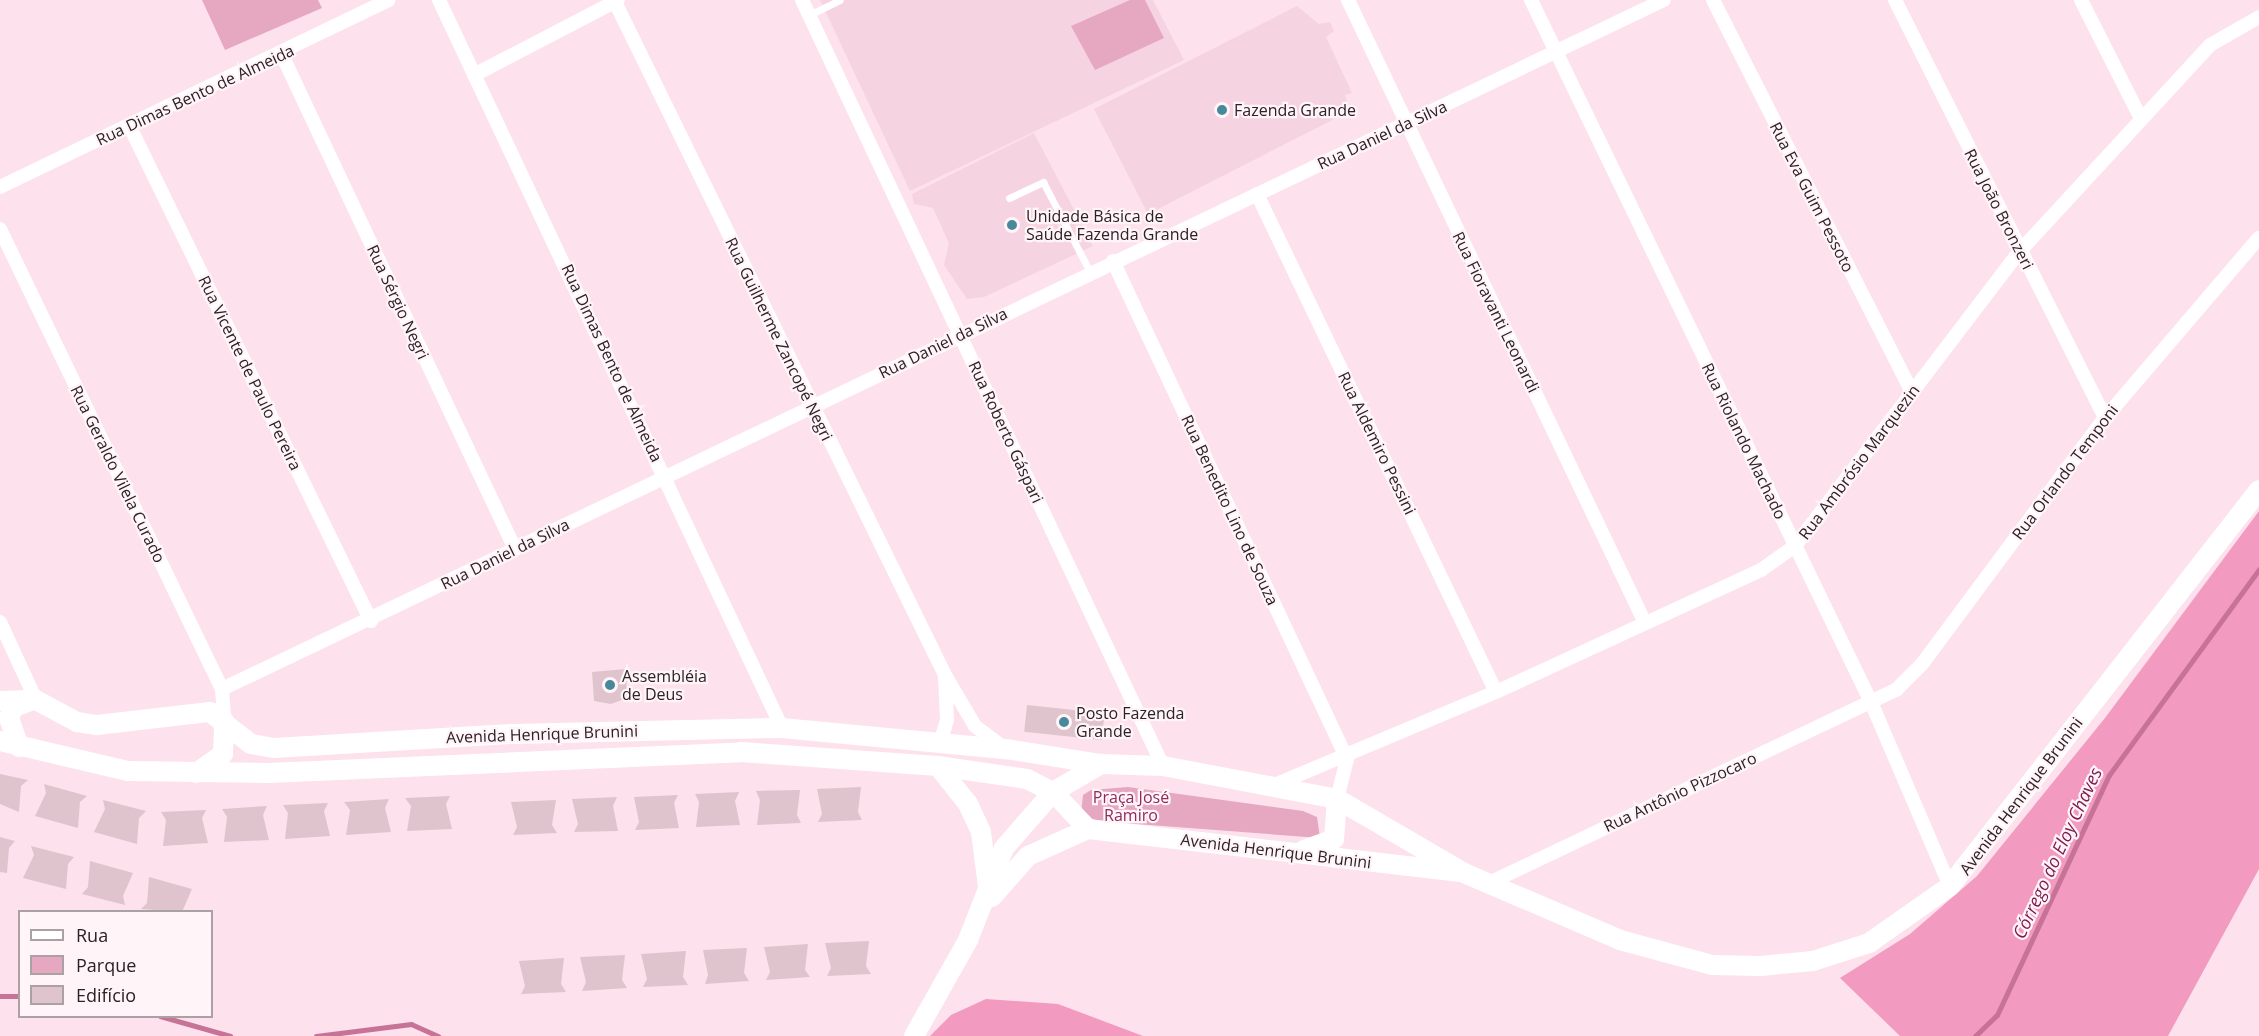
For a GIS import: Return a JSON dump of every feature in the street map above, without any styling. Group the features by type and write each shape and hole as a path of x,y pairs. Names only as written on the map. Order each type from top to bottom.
{"main road":[{"name":"Avenida Henrique Brunini","path":"0,700 36,700 77,722 97,725 195,711 224,722 251,744 274,748 513,734 782,728 1006,749 1101,764 1163,766 1338,799 1464,873 1668,955 1712,965 1751,966 1813,961 1869,943 1950,886 2259,490"},
{"path":"19,747 9,718 15,707 36,700"},
{"path":"196,773 224,754 224,722"},
{"name":"Avenida Henrique Brunini","path":"0,741 128,771 196,773 741,752 938,765 1013,775 1053,792"},
{"path":"914,1036 980,914 1004,848 1053,792 1101,764"},
{"path":"938,765 968,804 981,832 988,889"},
{"path":"980,914 1028,856 1088,829 1053,792"},
{"path":"1287,853 1331,843 1338,799"},
{"name":"Avenida Henrique Brunini","path":"1088,829 1464,873"}],"street":[{"name":"Rua Dimas Bento de Almeida","path":"0,187 282,55 388,0"},
{"name":"Rua Dimas Bento de Almeida","path":"439,0 666,477 782,728"},
{"name":"Rua Roberto Gáspari","path":"802,0 1163,766"},
{"name":"Rua Fioravanti Leonardi","path":"1348,0 1405,124 1645,623"},
{"name":"Rua Riolando Machado","path":"1531,0 1871,702 1950,886"},
{"name":"Rua Daniel da Silva","path":"222,689 371,621 515,549 1090,272 1664,0"},
{"name":"Rua Eva Guim Pessoto","path":"1713,0 1912,393"},
{"name":"Rua João Bronzeri","path":"1895,0 2019,251 2105,418"},
{"path":"2081,0 2141,119"},
{"path":"474,75 617,1"},
{"name":"Rua Guilherme Zancopé Negri","path":"617,1 812,406 945,675 975,726 1006,749"},
{"name":"Rua Ambrósio Marquezin","path":"1272,786 1347,759 1496,692 1761,570 1795,546 2019,251 2210,45 2259,17"},
{"name":"Rua Sérgio Negri","path":"282,55 515,549"},
{"name":"Rua Vicente de Paulo Pereira","path":"129,125 371,621"},
{"name":"Rua Aldemiro Pessini","path":"1257,194 1496,692"},
{"name":"Rua Geraldo Vilela Curado","path":"0,229 222,689 224,722"},
{"name":"Rua Orlando Temponi","path":"1871,702 1897,689 1922,664 2105,418 2259,238"},
{"name":"Rua Benedito Lino de Souza","path":"1113,261 1347,759"},
{"path":"0,621 36,700"},
{"name":"Rua Guilherme Zancopé Negri","path":"940,743 947,720 945,675"},
{"name":"Rua Antônio Pizzocaro","path":"1490,883 1871,702"},
{"path":"1338,799 1347,759"}],"lane":[{"path":"809,15 840,0"},
{"path":"1009,198 1043,182 1090,272"}],"shaded area":[{"path":"820,0 1153,0 1184,60 910,191"},
{"name":"Fazenda Grande","path":"1297,6 1319,24 1330,22 1334,31 1326,37 1352,93 1345,95 1350,111 1148,214 1094,109"},
{"name":"Unidade Básica de Saúde Fazenda Grande","path":"1034,133 1093,246 984,297 967,299 944,265 949,243 933,208 914,204 912,194"},
{"path":"2259,511 2259,869 2168,1036 1900,1036 1840,978 1910,934 1977,876 2105,718"},
{"path":"986,999 1058,1004 1143,1036 930,1036 951,1015"}],"green space":[{"path":"202,0 318,0 322,8 225,50"},
{"path":"1130,0 1145,0 1164,38 1095,70 1071,26"},
{"name":"Praça José Ramiro","path":"1128,787 1303,811 1317,817 1320,838 1097,821 1081,814 1083,795 1091,790"}],"building":[{"name":"Assembléia de Deus","path":"626,669 627,698 611,704 594,701 592,672"},
{"name":"Posto Fazenda Grande","path":"1027,705 1105,713 1102,740 1024,732"},
{"path":"0,774 28,780 21,786 19,812 0,804"},
{"path":"44,784 87,796 80,802 78,828 35,816 46,793"},
{"path":"861,787 858,812 862,820 818,822 822,814 817,789"},
{"path":"800,790 797,815 801,823 757,825 760,800 756,791"},
{"path":"739,792 735,801 740,825 696,827 699,802 695,794"},
{"path":"678,795 674,803 679,828 635,830 639,822 634,797"},
{"path":"450,796 446,804 452,829 407,831 411,806 405,798"},
{"path":"617,797 613,806 618,831 574,832 578,824 572,799"},
{"path":"389,799 385,808 391,832 346,835 350,810 344,802"},
{"path":"103,800 146,811 139,818 137,844 94,832 105,809"},
{"path":"556,800 552,825 557,833 513,835 517,827 511,802"},
{"path":"328,803 324,811 330,836 285,839 288,813 283,805"},
{"path":"267,806 263,815 269,840 224,842 227,817 222,809"},
{"path":"206,810 202,818 208,843 163,846 166,820 161,812"},
{"path":"0,837 15,841 9,848 7,873 0,872"},
{"path":"31,846 74,857 68,864 66,889 23,878 34,855"},
{"path":"90,861 133,873 123,896 125,905 82,894 88,887"},
{"path":"149,877 192,889 183,910 141,909 147,903"},
{"path":"869,941 866,966 871,974 827,976 831,968 825,943"},
{"path":"808,944 805,970 810,977 766,980 770,972 764,947"},
{"path":"747,948 744,973 749,981 705,984 708,975 703,950"},
{"path":"686,951 683,977 688,985 643,987 647,979 641,954"},
{"path":"625,955 622,980 627,988 582,991 586,982 580,957"},
{"path":"564,958 561,984 566,992 521,994 525,986 519,961"}],"waterway":[{"name":"Córrego do Eloy Chaves","path":"1975,1036 1997,1015 2109,775 2259,569"},
{"path":"0,996 18,996"},
{"path":"167,1018 230,1036"},
{"path":"316,1036 411,1024 438,1036"}],"place":[{"name":"Fazenda Grande","path":"1222,110"},
{"name":"Unidade Básica de Saúde Fazenda Grande","path":"1012,225"},
{"name":"Assembléia de Deus","path":"610,685"},
{"name":"Posto Fazenda Grande","path":"1064,722"}]}
